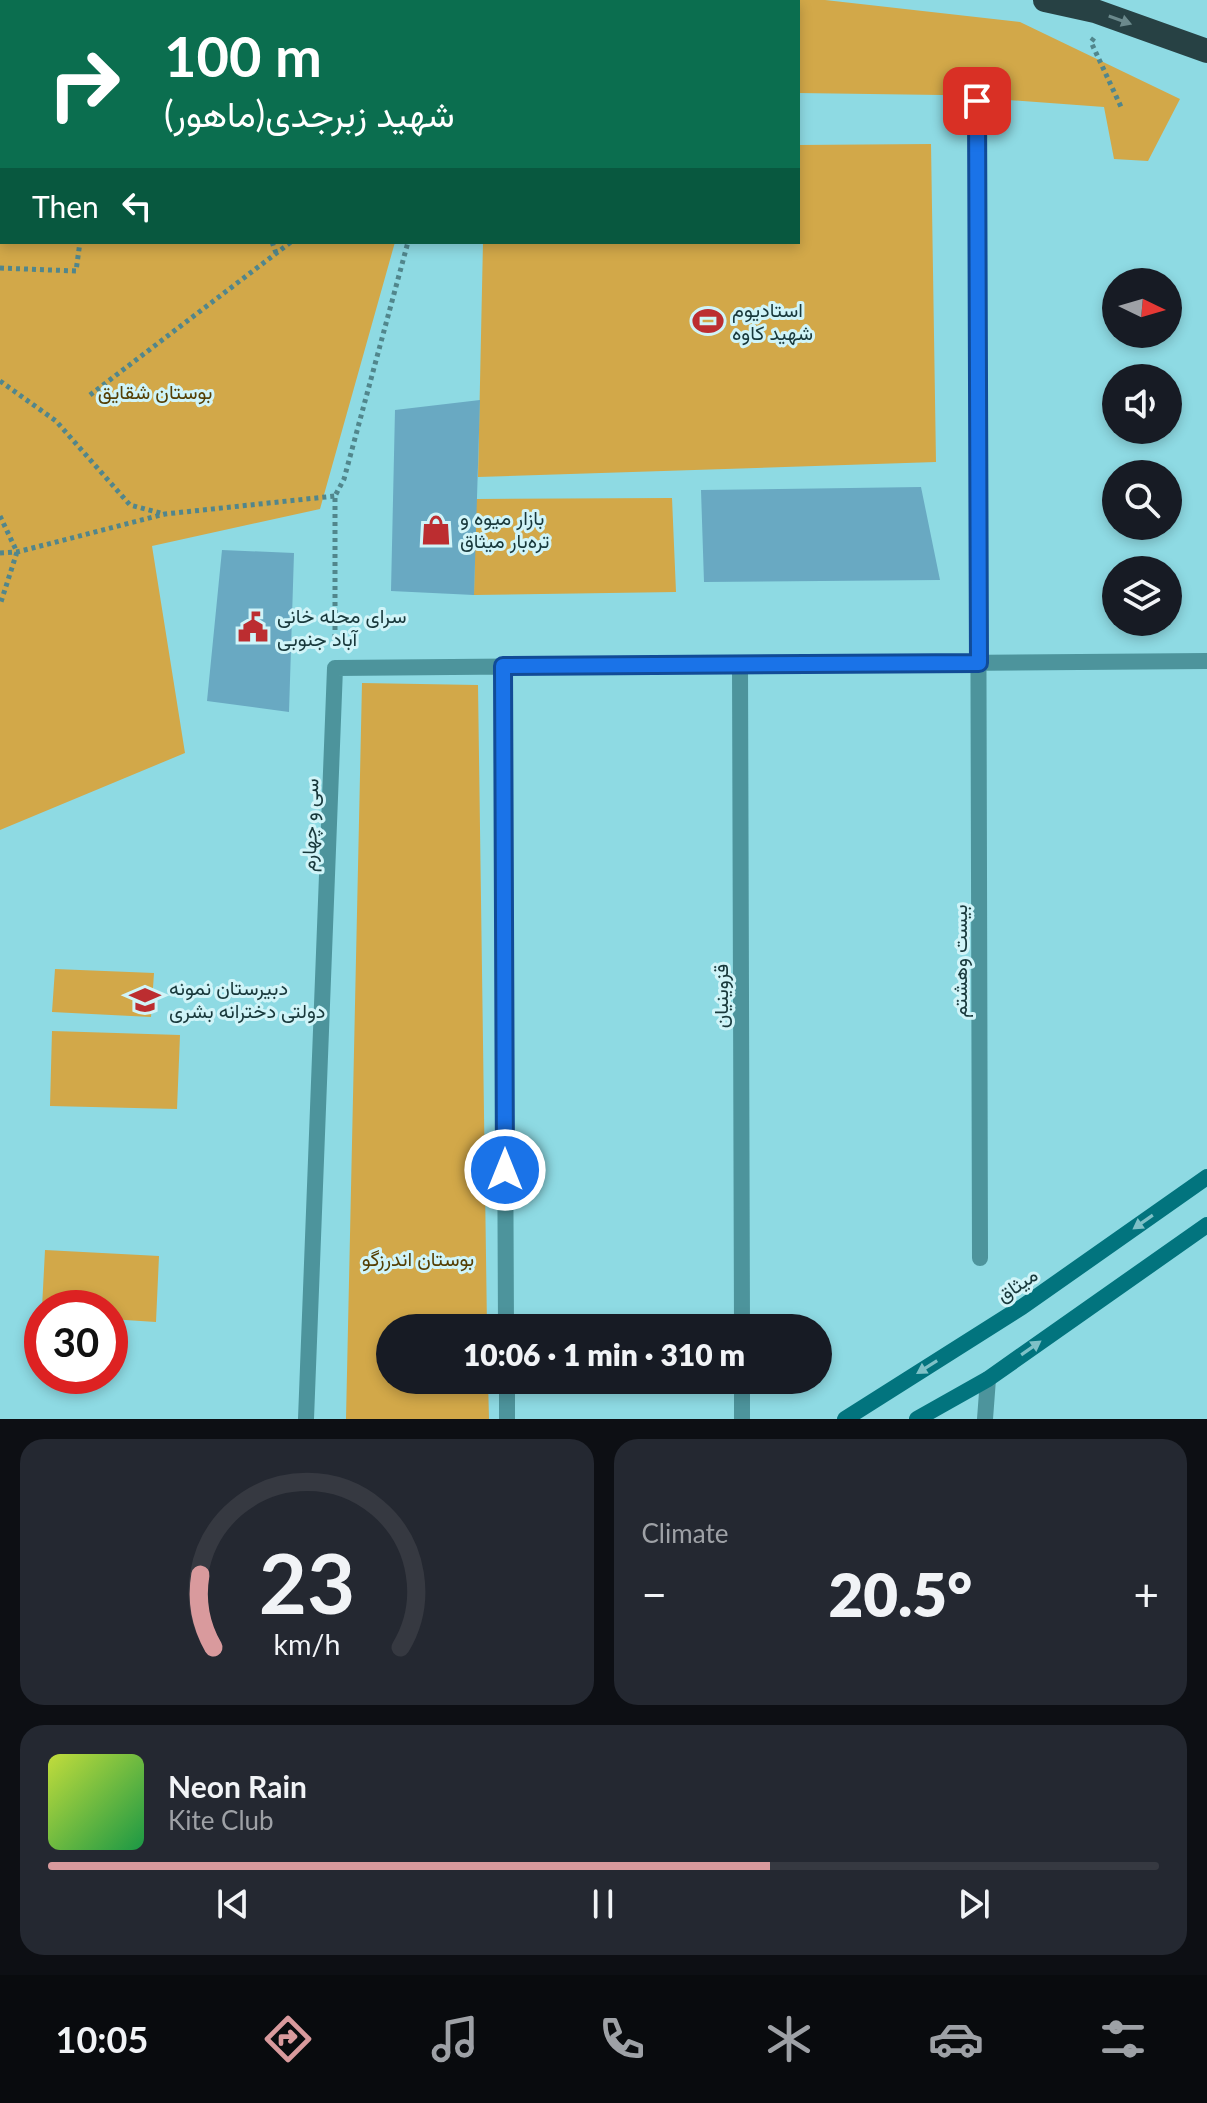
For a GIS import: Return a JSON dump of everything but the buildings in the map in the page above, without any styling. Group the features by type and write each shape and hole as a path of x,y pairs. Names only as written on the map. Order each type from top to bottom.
{"highway":[{"path":"1045,0 1095,11 1207,51"}],"street":[{"name":"بیست وهشتم","path":"977,101 980,1258"},
{"path":"335,668 1207,661"},
{"name":"قزوینیان","path":"740,664 742,1314"},
{"path":"503,666 506,1314"},
{"name":"سی و چهارم","path":"306,1419 335,668"},
{"name":"میثاق","path":"845,1419 1022,1307 1207,1177"},
{"path":"917,1419 988,1379 1207,1225"},
{"path":"985,1419 988,1379"},
{"path":"507,1394 507,1419"},
{"path":"742,1394 742,1419"}],"path":[{"path":"1099,32 1091,42 1122,109"},
{"path":"0,268 76,271 80,244"},
{"path":"273,244 276,253"},
{"path":"90,395 288,244"},
{"path":"335,668 335,496 344,479 407,244"},
{"path":"0,381 56,421 130,505 165,514"},
{"path":"0,553 17,552 165,514 335,496"},
{"path":"0,516 17,552 0,605"}],"green space":[{"path":"800,0 825,0 1020,22 1180,99 1148,161 1114,159 1104,107 942,95 800,93"},
{"name":"استادیوم شهید کاوه","path":"931,144 936,462 478,477 483,244 800,244 800,145"},
{"name":"بوستان شقایق","path":"0,244 394,244 320,509 152,546 185,753 0,830"},
{"path":"672,498 676,592 474,595 476,499"},
{"name":"بوستان اندرزگو","path":"362,683 478,685 487,1314 376,1314 376,1394 488,1394 489,1419 346,1419"},
{"path":"55,969 154,973 151,1017 52,1012"},
{"path":"52,1031 180,1035 177,1109 50,1106"},
{"path":"45,1250 159,1256 156,1322 128,1320 128,1290 43,1290"}],"place":[{"name":"استادیوم شهید کاوه","path":"708,321"},
{"name":"بازار میوه و تره‌بار میثاق","path":"436,530"},
{"name":"سرای محله خانی آباد جنوبی","path":"253,627"},
{"name":"دبیرستان نمونه دولتی دخترانه بشری","path":"145,1000"}],"route":[{"path":"505,1170 503,666 979,663 977,101"}]}
